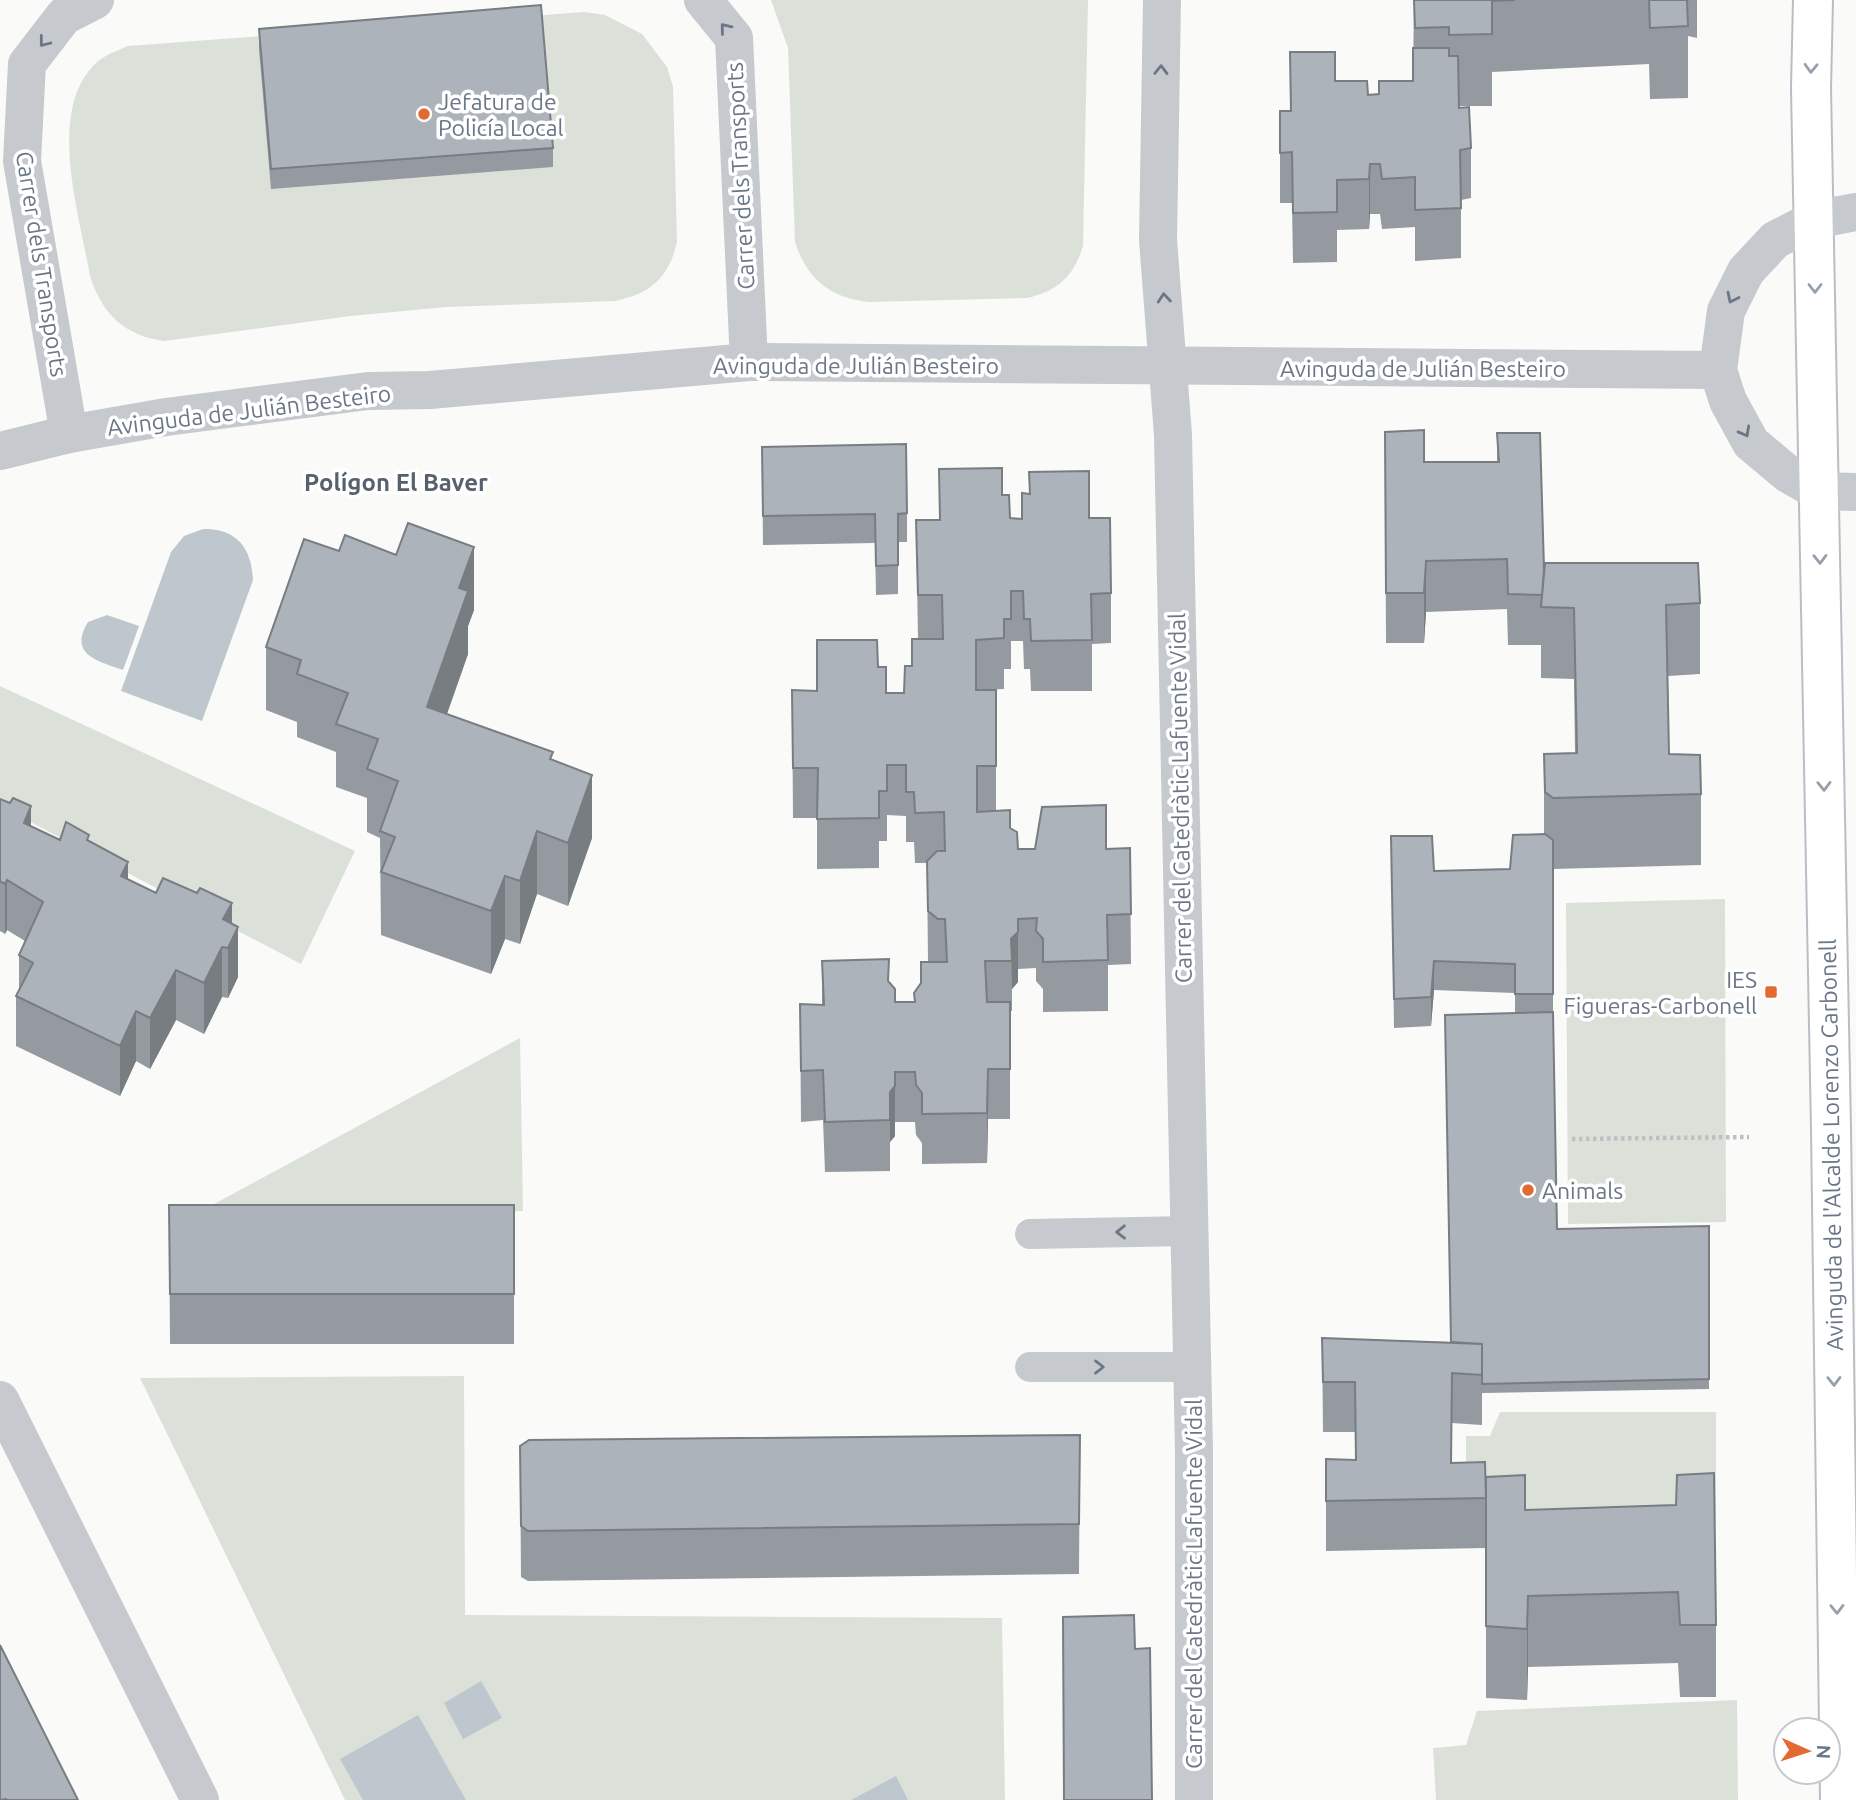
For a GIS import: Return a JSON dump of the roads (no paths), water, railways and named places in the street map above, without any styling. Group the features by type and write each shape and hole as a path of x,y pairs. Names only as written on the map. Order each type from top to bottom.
{"main road":[{"name":"Avinguda de l'Alcalde Lorenzo Carbonell","path":"1813,0 1811,88 1831,1115 1840,1800"}],"street":[{"name":"Carrer dels Transports","path":"69,434 22,161 27,64 64,16 95,0"},
{"name":"Carrer dels Transports","path":"703,0 734,38 749,362"},
{"name":"Carrer del Catedràtic Lafuente Vidal","path":"1161,0 1158,240 1170,366 1192,1367 1194,1800"},
{"path":"1856,212 1814,220 1775,240 1746,271 1726,311 1718,370 1728,401 1751,443 1788,474 1818,491 1856,492"},
{"name":"Avinguda de Julián Besteiro","path":"0,451 69,434 368,391 430,390 749,362 1718,370"},
{"path":"0,1400 200,1800"}],"lane":[{"path":"1030,1234 1189,1231"},
{"name":"Carrer del Catedràtic Lafuente Vidal","path":"1030,1367 1192,1367"}],"place":[{"name":"Jefatura de Policía Local","path":"424,114"},
{"name":"IES Figueras-Carbonell","path":"1771,992"},
{"name":"Animals","path":"1528,1190"}],"district":[{"name":"Polígon El Baver","path":"396,482"}]}
